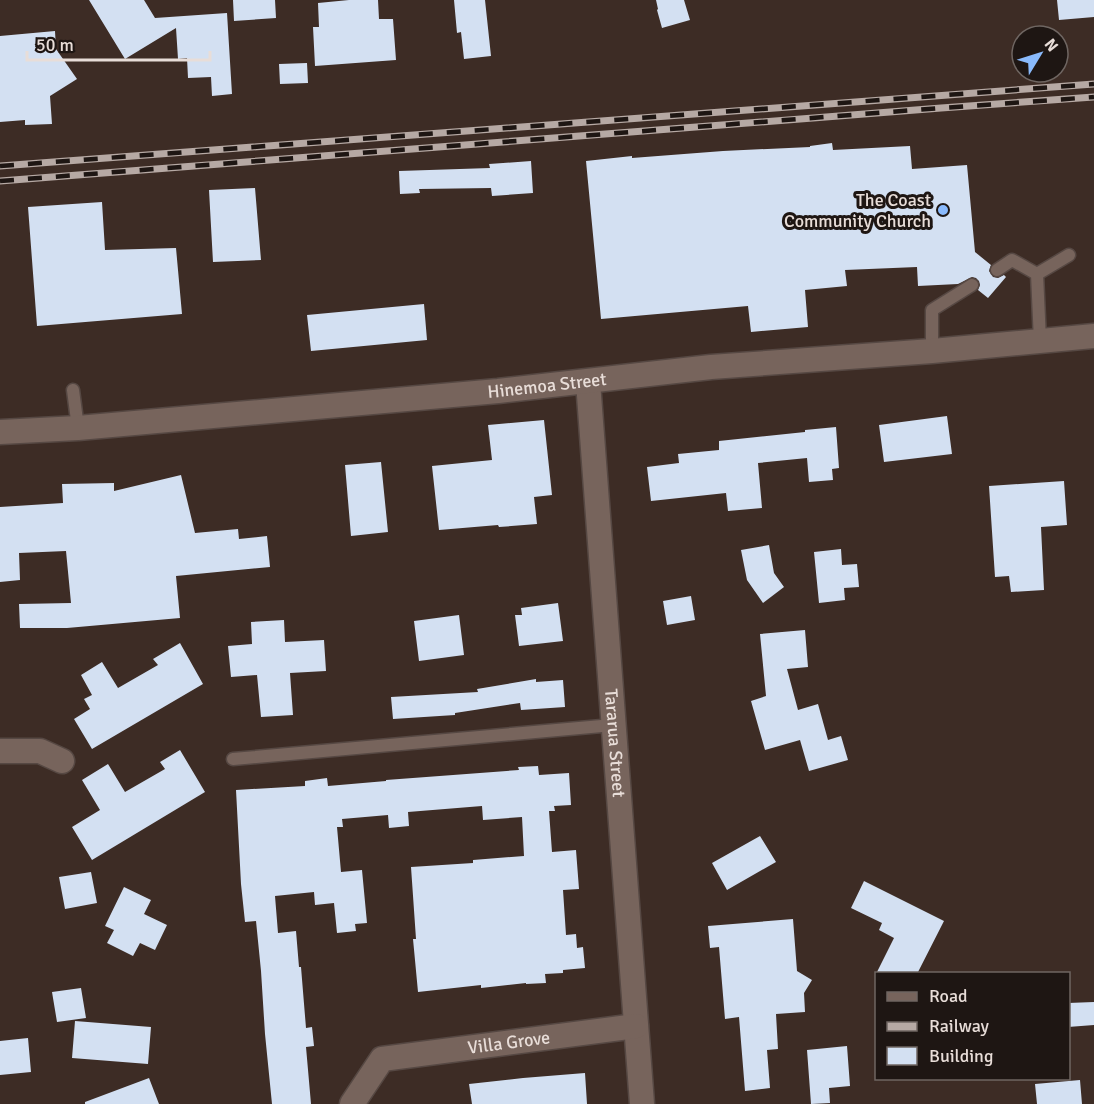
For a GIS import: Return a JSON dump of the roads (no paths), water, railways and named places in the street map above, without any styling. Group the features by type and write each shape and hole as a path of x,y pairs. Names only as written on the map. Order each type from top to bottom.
{"street":[{"name":"Hinemoa Street","path":"0,432 78,428 498,391 711,367 932,351 1094,336"},
{"name":"Tararua Street","path":"588,382 642,1104"},
{"path":"0,751 40,751 62,761"},
{"name":"Villa Grove","path":"352,1104 382,1059 636,1026"}],"lane":[{"path":"1037,274 1069,255"},
{"path":"997,270 1012,260 1037,274"},
{"path":"1037,274 1041,341"},
{"path":"932,351 932,310 972,285"},
{"path":"73,390 78,428"},
{"path":"233,759 613,726"}],"railway":[{"path":"0,166 1094,84"},
{"path":"0,181 1094,97"}],"place":[{"name":"The Coast Community Church","path":"943,210"}]}
